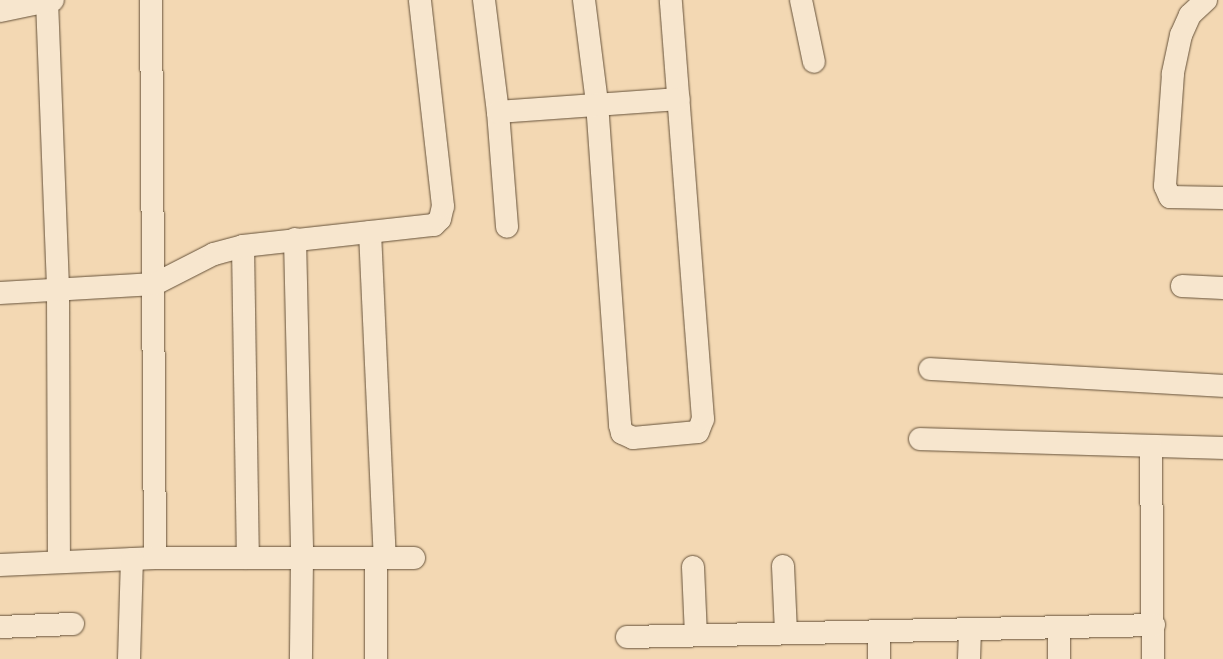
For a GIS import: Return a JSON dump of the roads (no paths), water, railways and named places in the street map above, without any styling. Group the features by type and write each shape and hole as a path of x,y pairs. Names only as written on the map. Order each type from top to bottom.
{"street":[{"path":"0,11 50,0 58,290 59,561"},
{"path":"152,0 155,284 155,558"},
{"path":"0,294 155,284 214,254 243,246 295,239 434,225 440,220 443,206 420,0"},
{"path":"484,0 498,112 507,227"},
{"path":"584,0 598,103 620,425 622,433 633,438 698,432 703,419 671,0"},
{"path":"801,0 814,62"},
{"path":"1206,0 1190,15 1181,35 1173,74 1165,186 1170,197 1223,198"},
{"path":"498,112 598,103 679,99"},
{"path":"370,232 381,558 376,659"},
{"path":"295,239 302,558 301,659"},
{"path":"243,246 248,558"},
{"path":"1182,286 1223,288"},
{"path":"930,369 1223,386"},
{"path":"920,439 1223,448"},
{"path":"1151,446 1154,625 1153,659"},
{"path":"0,565 59,561 155,558 414,558"},
{"path":"129,659 132,559"},
{"path":"784,566 786,633"},
{"path":"694,567 696,635"},
{"path":"0,627 73,624"},
{"path":"627,637 1154,625"},
{"path":"1059,627 1059,659"},
{"path":"969,659 970,629"},
{"path":"879,631 879,659"}]}
